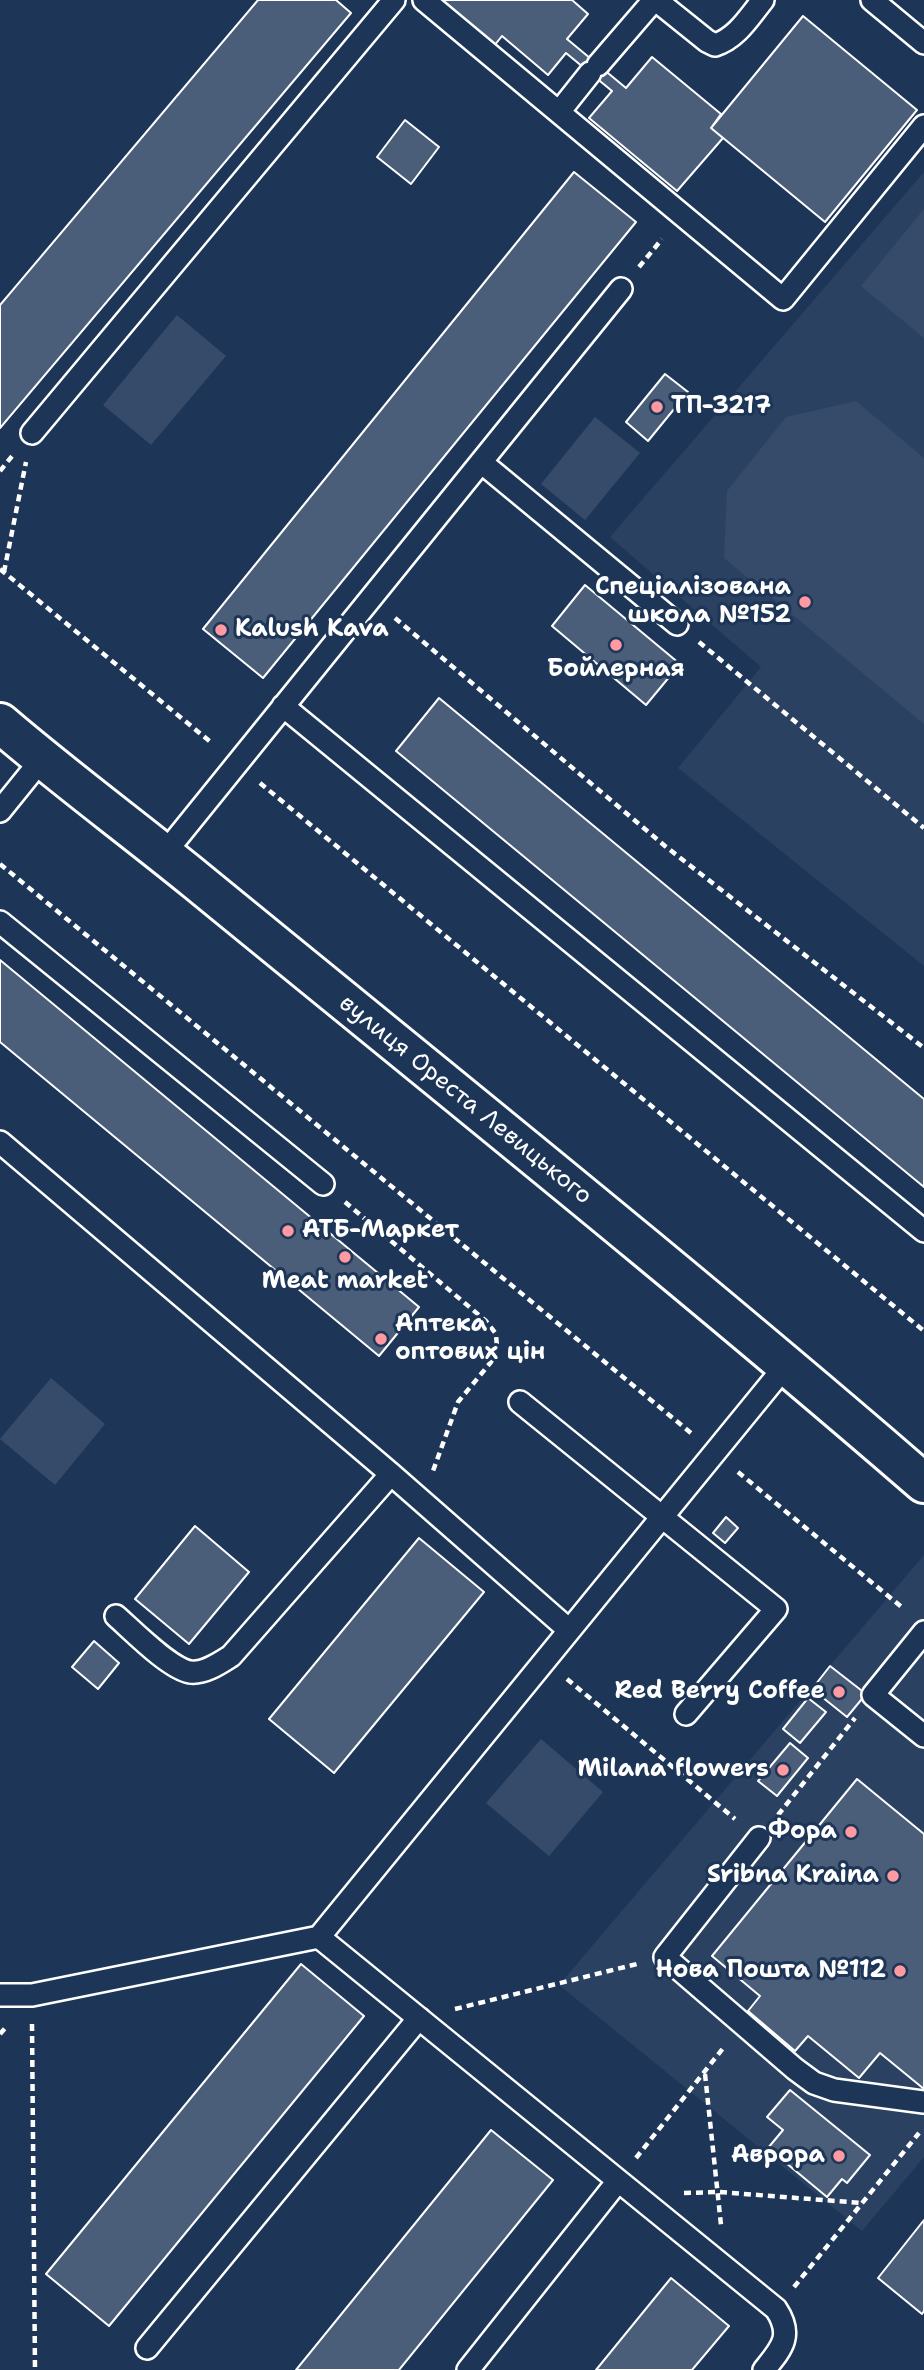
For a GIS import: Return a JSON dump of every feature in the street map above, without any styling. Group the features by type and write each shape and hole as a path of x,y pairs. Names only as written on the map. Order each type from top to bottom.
{"street":[{"name":"вулиця Ореста Левицького","path":"0,723 164,854 786,1364 924,1483"}],"lane":[{"path":"32,433 394,0"},
{"path":"424,0 783,299 924,126"},
{"path":"559,112 655,0 715,45 734,35 763,0"},
{"path":"872,0 924,43"},
{"path":"164,854 621,289"},
{"path":"481,462 677,624"},
{"path":"283,706 924,1231"},
{"path":"0,811 42,759"},
{"path":"0,922 323,1184"},
{"path":"2,1148 391,1474 569,1630"},
{"path":"0,1995 32,1995 319,1937 786,1364"},
{"path":"520,1402 776,1609 686,1714"},
{"path":"116,1616 167,1661 191,1672 212,1667 231,1657 391,1474"},
{"path":"919,1624 873,1695 924,1736"},
{"path":"759,1838 665,1957 814,2083 852,2094 924,2102"},
{"path":"319,1937 776,2309 783,2320 785,2334 782,2348 764,2370"},
{"path":"147,2348 419,2018"},
{"path":"468,2370 618,2181"}],"path":[{"path":"621,289 669,230"},
{"path":"32,433 2,570 924,1331"},
{"path":"371,597 665,846 924,1048"},
{"path":"677,624 924,828"},
{"path":"0,864 919,1624"},
{"path":"323,1184 486,1321 496,1334 497,1348 491,1362 458,1402 421,1501"},
{"path":"544,1661 759,1838 873,1695"},
{"path":"419,2018 665,1957"},
{"path":"32,1995 35,2370"},
{"path":"618,2181 743,2024"},
{"path":"705,2072 719,2192 724,2268"},
{"path":"776,2309 924,2127"},
{"path":"642,2200 663,2193 719,2192 862,2203"}],"shaded area":[{"name":"Спеціалізована школа №152","path":"924,172 924,966 678,768 761,667 610,537"},
{"path":"924,209 924,338 861,286"},
{"path":"177,315 226,356 151,445 103,405"},
{"path":"856,401 924,458 924,724 724,558 727,491 786,417"},
{"path":"595,417 640,453 585,520 541,484"},
{"path":"51,1378 105,1424 55,1485 0,1439"},
{"path":"924,1555 924,2157 862,2231 559,1985"},
{"path":"541,1739 603,1792 549,1856 486,1803"}],"building":[{"path":"258,0 336,0 351,13 0,428 0,305"},
{"path":"439,0 572,0 588,14 567,39 626,88 652,57 721,114 711,128 723,138 677,191 589,118 612,91 566,53 548,75 502,36 494,46"},
{"path":"803,16 917,110 825,222 711,128"},
{"path":"405,120 439,147 411,184 377,157"},
{"path":"574,172 636,222 263,678 203,629"},
{"name":"ТП-3217","path":"665,374 688,392 648,441 626,422"},
{"name":"Бойлерная","path":"585,585 680,664 646,705 552,626"},
{"path":"439,698 924,1099 924,1187 396,751"},
{"path":"0,960 419,1307 379,1356 0,1042"},
{"path":"726,1517 738,1528 725,1543 713,1533"},
{"path":"195,1526 249,1572 189,1644 135,1599"},
{"path":"419,1538 484,1592 334,1773 269,1719"},
{"path":"94,1641 119,1663 98,1689 72,1667"},
{"name":"Red Berry Coffee","path":"830,1666 866,1694 847,1717 812,1689"},
{"path":"808,1698 826,1712 800,1743 783,1729"},
{"name":"Milana flowers","path":"790,1743 808,1758 777,1796 758,1781"},
{"path":"857,1779 924,1834 924,2089 880,2053 859,2078 808,2036 795,2051 748,2011 760,1996 712,1956"},
{"path":"301,1964 364,2016 109,2326 46,2274"},
{"path":"790,2090 870,2155 847,2183 842,2179 827,2197 768,2148 783,2130 767,2117"},
{"path":"491,2130 553,2180 399,2370 296,2370"},
{"path":"924,2220 924,2311 922,2314 878,2278"},
{"path":"671,2278 729,2326 692,2370 596,2370"}],"place":[{"name":"ТП-3217","path":"657,407"},
{"name":"Спеціалізована школа №152","path":"805,602"},
{"name":"Kalush Kava","path":"221,630"},
{"name":"Бойлерная","path":"616,645"},
{"name":"АТБ-Маркет","path":"288,1231"},
{"name":"Meat market","path":"345,1257"},
{"name":"Аптека оптових цін","path":"381,1339"},
{"name":"Red Berry Coffee","path":"839,1692"},
{"name":"Milana flowers","path":"783,1770"},
{"name":"Фора","path":"851,1832"},
{"name":"Sribna Kraina","path":"893,1876"},
{"name":"Нова Пошта №112","path":"900,1971"},
{"name":"Аврора","path":"839,2156"}]}
